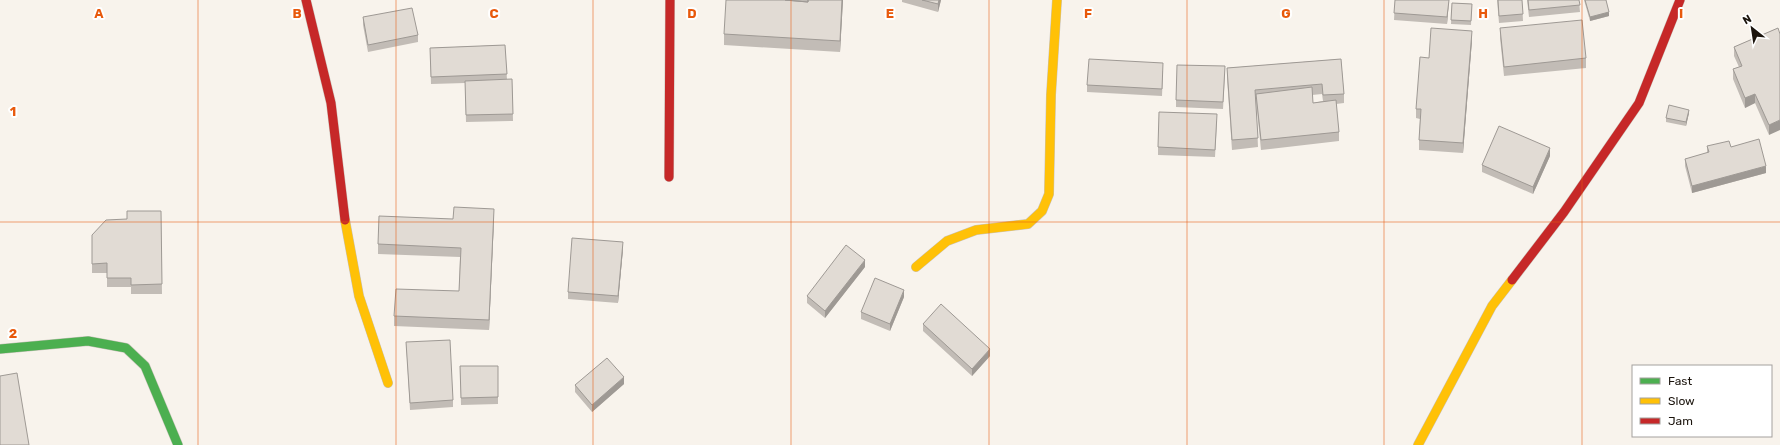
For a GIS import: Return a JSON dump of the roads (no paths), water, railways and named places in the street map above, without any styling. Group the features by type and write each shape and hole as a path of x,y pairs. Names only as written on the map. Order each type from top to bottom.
{"street":[{"path":"306,0 331,103 344,207 358,296 388,383"},
{"path":"669,177 670,0"},
{"path":"916,267 947,241 976,230 1028,224 1042,211 1049,194 1051,94 1057,0"},
{"path":"1418,445 1492,306 1564,212 1639,102 1680,0"},
{"path":"0,349 88,340 126,348 145,366 178,445"}]}
